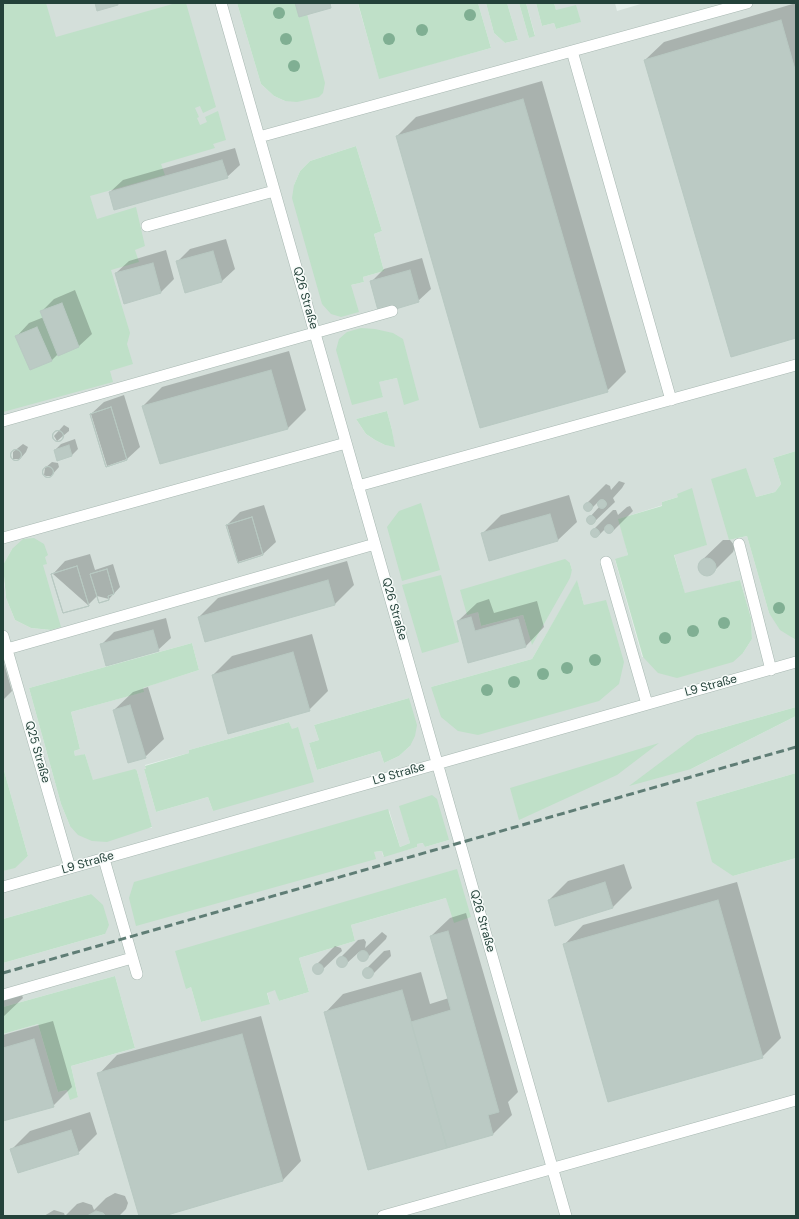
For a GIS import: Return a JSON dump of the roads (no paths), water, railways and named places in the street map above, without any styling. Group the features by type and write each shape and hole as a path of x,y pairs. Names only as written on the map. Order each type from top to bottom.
{"lane":[{"name":"Q26 Straße","path":"221,3 566,1216"},
{"path":"259,137 747,3"},
{"path":"572,51 672,400"},
{"path":"147,226 274,191"},
{"path":"3,421 392,311"},
{"path":"358,486 796,365"},
{"path":"3,538 346,443"},
{"path":"7,650 375,544"},
{"path":"739,544 771,670"},
{"path":"606,562 647,704"},
{"name":"Q25 Straße","path":"3,636 70,868"},
{"name":"L9 Straße","path":"3,887 796,662"},
{"path":"104,859 137,974"},
{"path":"3,995 132,958"},
{"path":"383,1216 796,1100"}],"railway":[{"path":"3,973 796,747"}]}
